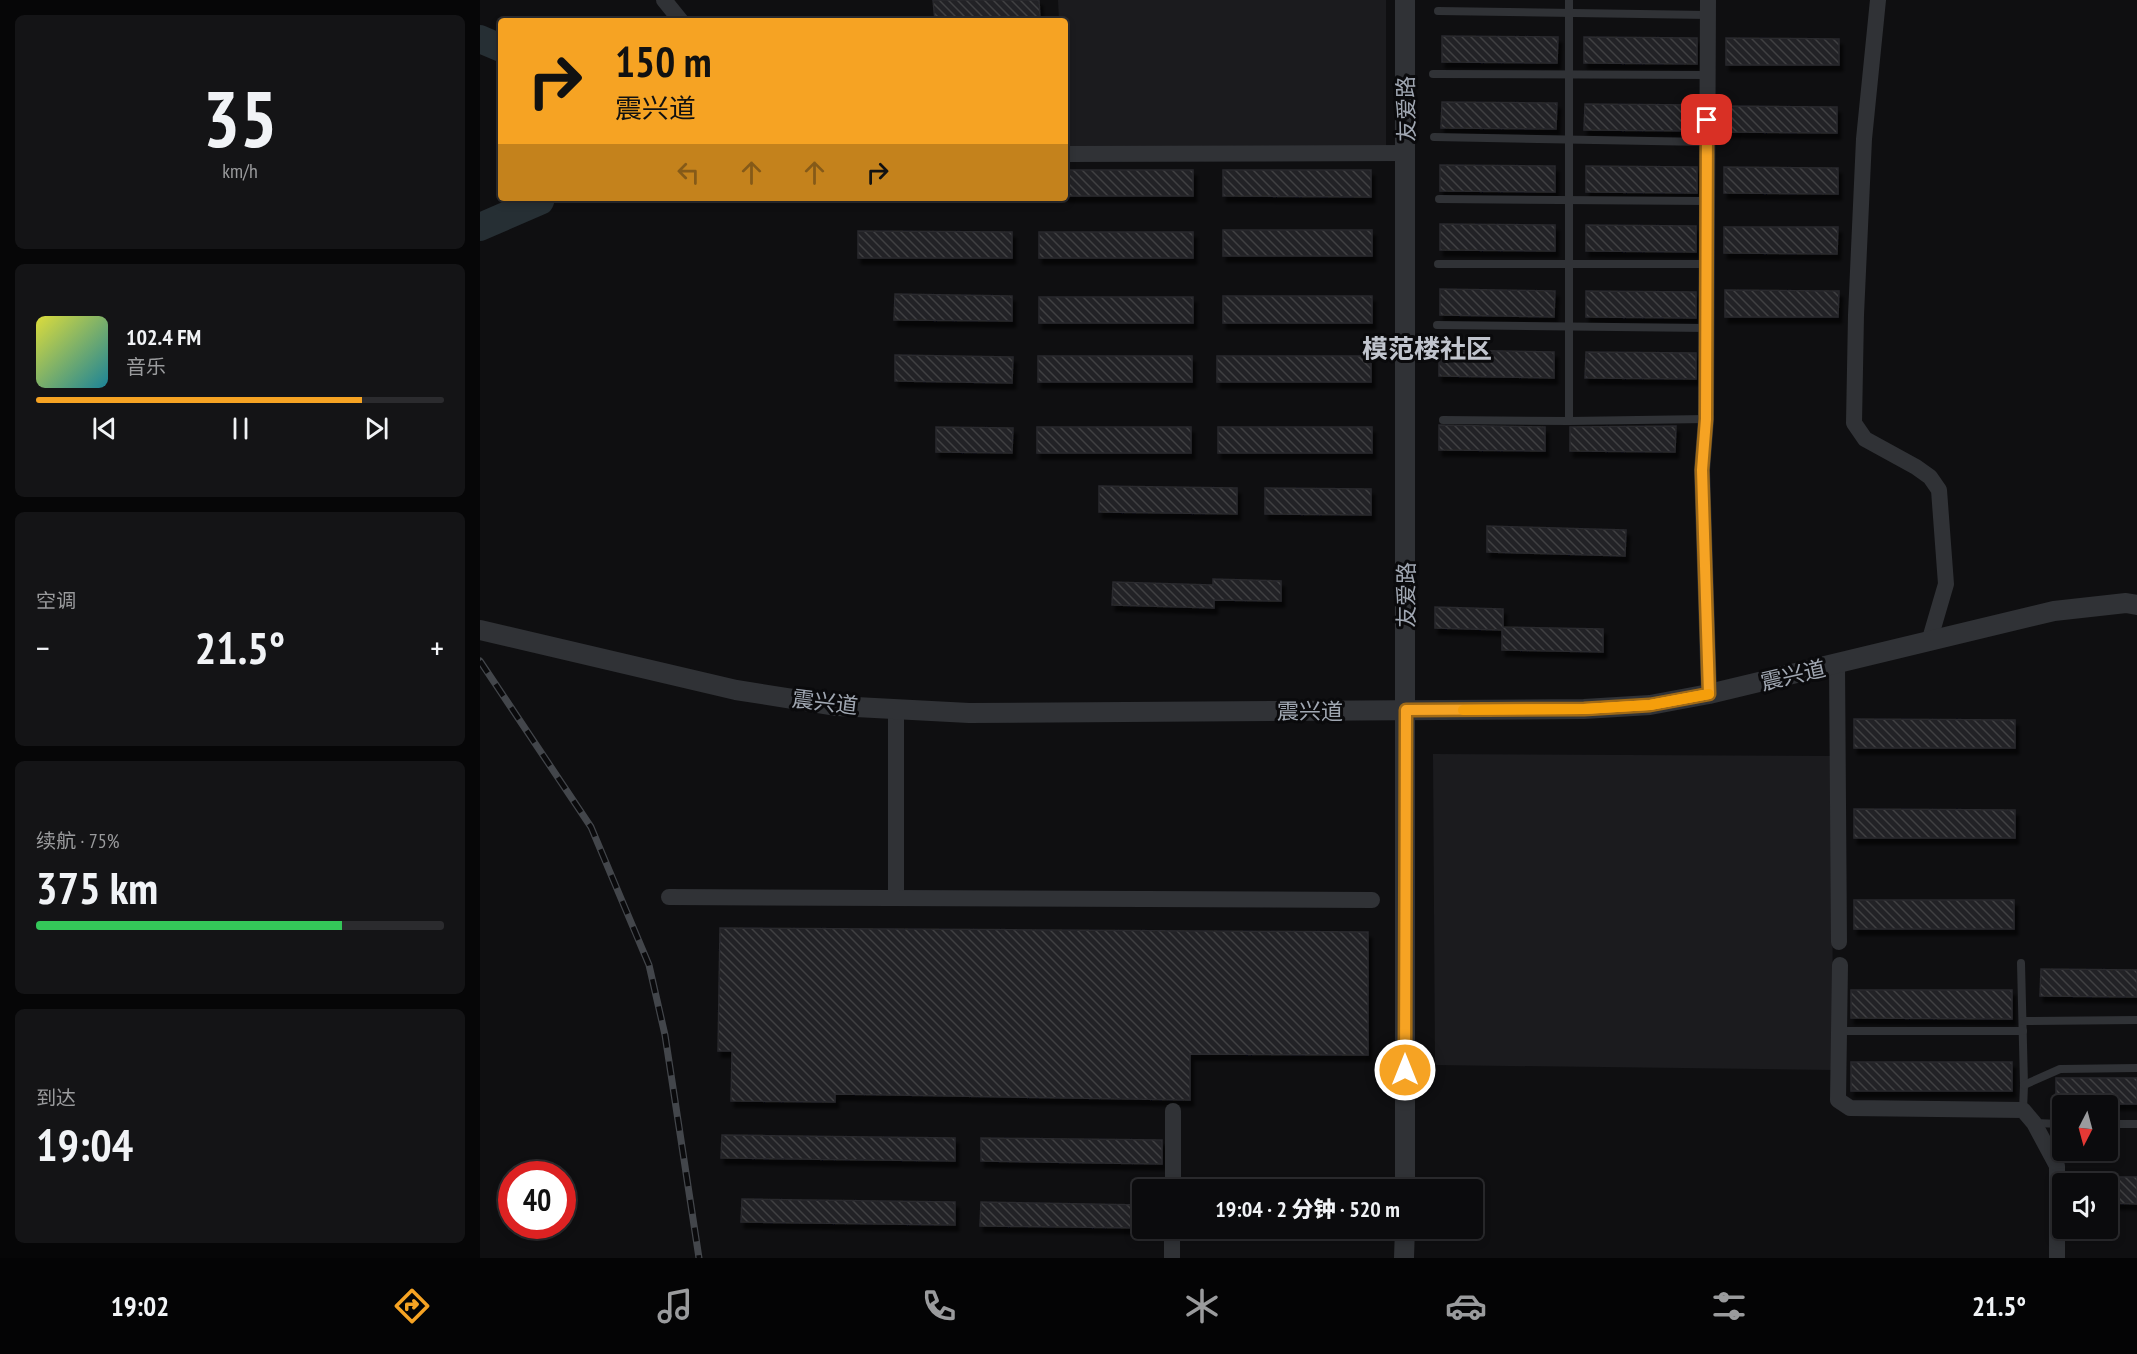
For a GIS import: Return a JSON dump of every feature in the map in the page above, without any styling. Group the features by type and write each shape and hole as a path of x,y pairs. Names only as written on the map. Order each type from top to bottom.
{"street":[{"path":"664,0 679,18"},
{"name":"友爱路","path":"1405,0 1405,1179"},
{"path":"1878,0 1864,139 1856,315 1854,423 1865,439 1916,467 1930,477 1939,490 1946,584 1929,642"},
{"path":"1708,7 1706,419 1702,470 1709,694"},
{"path":"1068,154 1406,153"},
{"name":"震兴道","path":"480,630 736,690 837,706 969,713 1584,709 1650,705 1709,694 2054,611 2126,603 2137,605"},
{"path":"1838,664 1839,942"},
{"path":"896,709 896,898"},
{"path":"669,897 1372,900"},
{"path":"1840,965 1838,1100 1850,1108 2023,1110 2034,1124 2057,1166 2057,1258"},
{"path":"1173,1111 1173,1179"},
{"path":"1172,1239 1172,1258"},
{"path":"1404,1258 1405,1239"}],"lane":[{"path":"1569,0 1569,421"},
{"path":"1438,11 1569,12 1708,7"},
{"path":"1433,74 1708,75"},
{"path":"1434,137 1707,142"},
{"path":"1439,199 1707,201"},
{"path":"1438,264 1707,264"},
{"path":"1437,326 1706,328"},
{"path":"1443,420 1706,419"},
{"path":"2021,963 2023,1110"},
{"path":"2022,1021 2137,1020"},
{"path":"1839,1031 2023,1032"},
{"path":"2024,1085 2060,1069 2137,1068"},
{"path":"2034,1124 2052,1124"},
{"path":"2118,1124 2137,1124"}],"shaded area":[{"path":"1058,0 1386,0 1386,146 1068,147 1068,18 1059,18"},
{"path":"1433,754 1832,756 1833,1070 1435,1065"}],"building":[{"path":"933,0 1039,0 1040,18 935,18"},
{"path":"1442,36 1558,37 1557,63 1442,62"},
{"path":"1584,37 1697,38 1697,64 1584,63"},
{"path":"1726,38 1839,39 1839,65 1726,65"},
{"path":"1442,102 1557,103 1556,129 1441,128"},
{"path":"1585,104 1697,105 1697,131 1584,130"},
{"path":"1724,106 1837,107 1837,133 1724,132"},
{"path":"1440,165 1555,166 1555,192 1440,191"},
{"path":"1586,166 1697,167 1697,193 1586,192"},
{"path":"1724,167 1838,168 1838,194 1724,193"},
{"path":"1068,170 1193,170 1193,196 1068,196"},
{"path":"1223,170 1371,170 1371,197 1223,196"},
{"path":"1440,224 1555,225 1555,251 1440,250"},
{"path":"1586,225 1696,226 1696,252 1586,251"},
{"path":"1724,227 1838,227 1837,254 1724,253"},
{"path":"1223,230 1372,230 1372,256 1223,256"},
{"path":"858,231 1012,232 1012,258 858,258"},
{"path":"1039,232 1193,232 1193,258 1039,258"},
{"path":"1440,289 1555,291 1554,317 1440,315"},
{"path":"1725,290 1839,291 1838,317 1725,317"},
{"path":"1586,291 1696,292 1696,318 1586,317"},
{"path":"895,294 1012,296 1012,321 894,320"},
{"path":"1223,296 1372,296 1372,323 1223,323"},
{"path":"1039,297 1193,297 1193,323 1039,323"},
{"path":"1439,350 1554,352 1554,378 1439,376"},
{"path":"1586,352 1696,353 1696,379 1585,378"},
{"path":"895,355 1013,357 1012,383 895,381"},
{"path":"1038,356 1192,356 1192,382 1038,382"},
{"path":"1217,356 1371,356 1371,382 1217,382"},
{"path":"1439,425 1545,427 1545,451 1439,450"},
{"path":"1676,426 1675,452 1570,451 1570,427"},
{"path":"936,427 1013,428 1012,453 936,452"},
{"path":"1037,427 1191,427 1191,453 1037,453"},
{"path":"1218,427 1372,427 1372,453 1218,453"},
{"path":"1099,486 1237,488 1237,514 1099,512"},
{"path":"1265,488 1371,489 1371,515 1265,514"},
{"path":"1487,526 1626,530 1625,556 1487,552"},
{"path":"1213,579 1281,581 1281,601 1214,600 1214,608 1112,605 1113,582 1213,585"},
{"path":"1435,607 1503,609 1503,627 1603,629 1603,652 1502,650 1502,630 1435,628"},
{"path":"1854,719 2015,720 2015,748 1854,748"},
{"path":"1854,809 2015,810 2015,838 1854,838"},
{"path":"1854,900 2014,900 2014,929 1854,929"},
{"path":"720,928 1368,932 1368,1055 1190,1054 1190,1100 835,1094 835,1102 731,1101 732,1051 718,1051"},
{"path":"2041,969 2137,970 2137,997 2040,996"},
{"path":"1851,990 2012,990 2012,1019 1851,1018"},
{"path":"1851,1062 2012,1062 2012,1091 1851,1091"},
{"path":"2056,1078 2137,1078 2137,1104 2118,1104 2118,1095 2056,1095"},
{"path":"722,1135 955,1138 955,1161 721,1158"},
{"path":"981,1138 1162,1140 1162,1164 981,1161"},
{"path":"2118,1177 2137,1177 2137,1204 2118,1203"},
{"path":"742,1199 955,1202 955,1225 741,1222"},
{"path":"981,1202 1132,1205 1132,1228 980,1226"}],"waterway":[{"path":"480,39 498,47"},
{"path":"480,227 540,201"}],"railway":[{"path":"480,661 591,827 649,965 665,1035 699,1258"}],"slow traffic":[{"path":"1463,710 1584,709 1650,705 1709,694"}],"district":[{"name":"模范楼社区","path":"1427,349"}],"route":[{"path":"1405,1070 1406,710 1584,709 1650,705 1709,694 1702,470 1706,419 1707,120"}]}
